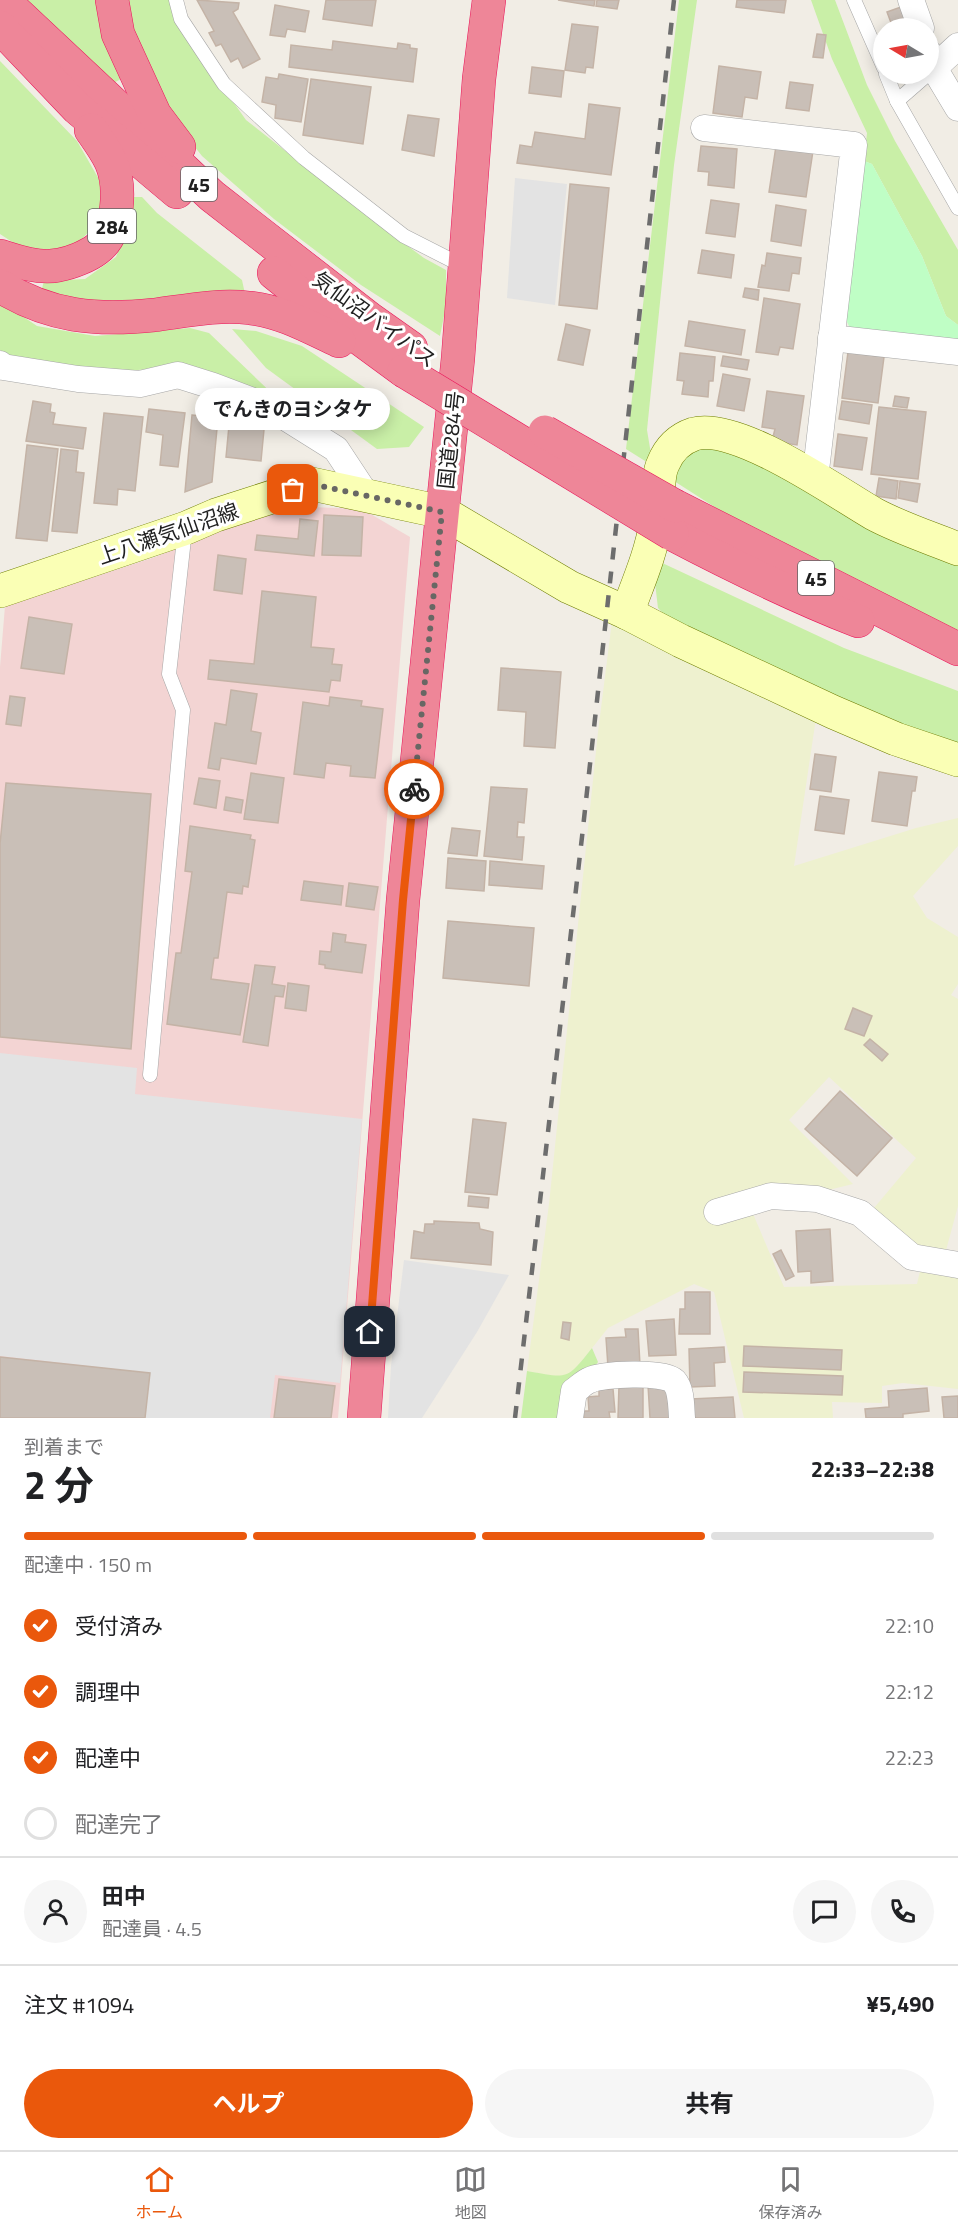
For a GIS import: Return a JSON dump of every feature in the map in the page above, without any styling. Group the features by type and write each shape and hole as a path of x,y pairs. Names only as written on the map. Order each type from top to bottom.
{"highway":[{"name":"気仙沼バイパス","path":"3,0 212,196 370,319 403,361"},
{"path":"112,0 118,34 155,115 184,153 370,319"},
{"name":"国道284号","path":"364,1418 403,900 458,358 479,79 489,0"},
{"name":"気仙沼バイパス","path":"0,27 77,108 310,302 403,361 551,462 958,649"},
{"name":"284","path":"0,256 38,266 59,265 99,248 112,227 118,204 117,185 111,162 77,108"},
{"path":"0,286 53,310 86,318 123,318 226,307 251,308 281,315 403,361"},
{"name":"気仙沼バイパス","path":"674,520 736,568 812,603 958,657"}],"street":[{"path":"911,0 917,18"},
{"path":"939,60 958,46"},
{"path":"939,80 958,108"},
{"path":"704,128 854,146 815,479"},
{"path":"831,338 958,352"},
{"path":"0,364 3,367 78,379 140,384 178,375 213,386 269,407 336,449 367,496"},
{"path":"627,613 647,560 657,522 662,465 676,442 696,433 721,434 742,440 877,515 958,549"},
{"name":"上八瀬気仙沼線","path":"0,591 186,528 216,514 312,484 442,512 569,587 681,641 833,712 896,739 958,760"},
{"path":"717,1212 771,1196 817,1199 860,1213 912,1257 958,1265"},
{"path":"570,1418 574,1391 590,1380 655,1375 674,1381 680,1397 682,1418"}],"lane":[{"path":"176,0 181,19 224,84 240,99 304,158 404,236 465,267"},
{"path":"854,0 873,43"},
{"path":"890,84 958,208"},
{"path":"897,100 913,84"},
{"path":"150,1076 183,710 170,674 186,528"}],"shaded area":[{"path":"515,178 567,184 555,305 507,298"},
{"path":"284,506 362,509 410,537 338,1418 0,1418 0,667 5,606 155,557"},
{"path":"0,1053 137,1068 135,1094 362,1119 340,1383 275,1375 270,1418 145,1418 150,1373 0,1356"},
{"path":"404,1260 509,1275 477,1332 422,1418 388,1418 391,1366"}],"green space":[{"path":"20,0 99,0 121,79 108,86"},
{"path":"121,0 172,0 200,55 246,120 382,227 424,258 446,270 446,306 440,336 361,285 274,219 202,156 160,103"},
{"path":"679,0 697,0 674,165 647,430 653,466 626,449"},
{"path":"811,0 835,0 867,85 895,141 958,250 958,325 946,316 922,256 872,164 864,161 867,133 832,59"},
{"path":"0,61 77,141 100,181 99,221 79,242 56,254 32,255 0,234"},
{"path":"864,161 872,164 922,256 946,316 958,325 958,340 850,328 846,320"},
{"path":"132,197 142,197 157,213 242,280 245,294 140,307 40,296 44,281 85,279 116,257 128,226"},
{"path":"0,301 37,326 95,336 190,328 209,333 281,402 185,366 126,371 14,360 0,350"},
{"path":"232,329 256,331 302,346 424,427 409,447 377,449 266,368"},
{"path":"715,440 958,560 958,635 760,536 674,481 674,460"},
{"path":"658,561 844,648 958,691 958,746 897,723 669,620 658,608 655,583"},
{"path":"612,621 816,718 794,866 916,828 958,818 958,846 913,896 927,918 958,937 958,984 951,995 958,999 958,1206 945,1254 917,1248 883,1223 874,1208 916,1158 829,1077 789,1120 853,1184 751,1209 784,1287 917,1284 922,1263 958,1271 958,1389 903,1383 882,1386 882,1403 832,1402 833,1418 744,1418 714,1292 694,1284 608,1328 573,1372 563,1378 527,1371 549,1204 598,732"},
{"path":"592,1348 598,1362 562,1418 521,1418 527,1371 559,1376 571,1372"}],"building":[{"path":"197,0 239,3 238,9 233,12 260,59 243,68 238,58 231,62 221,44 216,46 209,33 214,31"},
{"path":"326,0 376,0 372,26 323,19"},
{"path":"558,0 595,0 594,6"},
{"path":"597,0 619,0 617,9 596,6"},
{"path":"737,0 786,0 784,13 736,7"},
{"path":"275,5 309,11 305,32 287,29 285,37 270,35"},
{"path":"901,7 905,18 889,18 887,12"},
{"path":"572,24 598,27 593,68 586,67 585,73 565,70"},
{"path":"817,34 826,35 823,58 813,57"},
{"path":"333,41 397,49 398,43 410,45 410,48 417,49 413,82 289,67 291,45 332,50"},
{"path":"719,66 761,72 757,99 745,97 742,117 713,113"},
{"path":"532,67 564,71 561,97 529,93"},
{"path":"279,74 308,79 301,122 275,118 276,105 262,102 266,77 278,79"},
{"path":"311,79 371,87 363,144 303,135"},
{"path":"790,82 813,85 809,111 786,108"},
{"path":"589,104 620,108 611,175 517,163 520,145 532,147 535,132 585,139"},
{"path":"408,115 439,119 434,156 402,150"},
{"path":"701,146 737,149 734,188 708,185 709,172 698,171"},
{"path":"776,146 813,151 806,197 769,192"},
{"path":"570,184 609,188 597,309 559,305"},
{"path":"711,200 739,204 735,237 706,233"},
{"path":"776,205 806,210 801,246 771,241"},
{"path":"702,250 734,255 731,278 698,273"},
{"path":"767,253 801,258 799,274 792,273 789,291 758,287"},
{"path":"745,288 759,290 758,300 743,297"},
{"path":"764,298 800,304 793,349 780,347 778,355 756,352"},
{"path":"689,321 745,330 741,355 685,346"},
{"path":"566,324 590,330 583,365 558,360"},
{"path":"848,352 884,357 878,403 842,398"},
{"path":"680,353 715,357 713,381 709,381 708,397 682,394 684,381 677,380"},
{"path":"723,356 749,360 747,370 721,366"},
{"path":"723,374 750,379 744,411 717,406"},
{"path":"767,391 804,396 797,445 772,441 775,429 762,427"},
{"path":"895,396 909,398 907,408 893,406"},
{"path":"33,401 51,404 50,412 55,413 53,424 86,428 83,449 26,441"},
{"path":"842,401 872,405 869,424 839,419"},
{"path":"879,407 926,412 918,479 871,474"},
{"path":"149,409 185,413 178,467 160,465 163,435 146,432"},
{"path":"104,413 143,417 135,491 118,489 117,505 94,503"},
{"path":"192,415 218,418 212,482 185,492"},
{"path":"230,415 265,419 261,461 226,457"},
{"path":"838,434 867,438 862,470 834,466"},
{"path":"27,445 58,449 47,541 16,538"},
{"path":"61,449 78,451 76,472 84,473 77,533 52,531"},
{"path":"879,478 898,481 896,499 876,496"},
{"path":"900,481 920,484 917,502 898,498"},
{"path":"324,515 363,517 361,556 322,555"},
{"path":"300,519 318,521 314,556 255,550 257,535 298,539"},
{"path":"218,555 246,559 242,594 214,590"},
{"path":"262,591 316,597 311,647 334,649 332,664 342,665 340,681 331,680 329,692 208,679 210,660 254,664"},
{"path":"29,617 72,624 64,674 21,668"},
{"path":"501,668 561,672 555,748 524,746 526,712 498,710"},
{"path":"231,690 257,694 251,731 261,733 256,764 221,758 219,770 208,768 215,723 226,725"},
{"path":"10,696 25,698 21,726 6,724"},
{"path":"330,697 362,701 361,706 383,709 375,778 350,776 351,766 326,763 324,778 294,774 303,702 329,706"},
{"path":"815,754 836,757 831,792 810,789"},
{"path":"879,772 917,777 915,791 912,791 907,826 872,821"},
{"path":"251,773 284,778 278,823 244,819"},
{"path":"199,778 220,781 216,808 194,804"},
{"path":"6,783 151,794 131,1049 0,1037 0,844"},
{"path":"491,787 527,789 524,823 518,822 517,837 524,837 522,860 484,856"},
{"path":"820,796 849,800 844,834 815,830"},
{"path":"226,797 243,800 241,813 224,810"},
{"path":"190,826 251,835 250,839 255,840 248,887 243,886 242,894 227,892 218,958 214,958 211,979 249,984 240,1035 167,1024 176,953 181,953 192,872 185,871"},
{"path":"452,828 480,831 477,856 448,853"},
{"path":"448,858 486,861 484,891 446,888"},
{"path":"490,861 544,866 542,889 489,885"},
{"path":"304,881 343,886 341,905 301,900"},
{"path":"349,883 378,887 374,910 346,906"},
{"path":"448,921 534,928 529,986 443,978"},
{"path":"333,933 346,935 345,942 366,945 362,973 325,968 325,965 319,964 320,951 331,952"},
{"path":"255,965 275,967 272,984 285,986 283,997 275,996 268,1046 243,1042"},
{"path":"288,983 309,986 306,1011 285,1008"},
{"path":"853,1008 872,1016 864,1036 845,1029"},
{"path":"870,1039 888,1054 882,1061 864,1045"},
{"path":"840,1091 892,1138 857,1176 805,1129"},
{"path":"473,1119 506,1123 497,1195 465,1192"},
{"path":"469,1196 489,1198 488,1208 468,1206"},
{"path":"434,1221 479,1223 480,1229 493,1232 491,1265 411,1258 414,1231 424,1233 425,1224 434,1224"},
{"path":"830,1229 833,1281 811,1283 811,1271 798,1272 796,1231"},
{"path":"781,1250 794,1276 786,1280 773,1254"},
{"path":"685,1292 710,1292 710,1334 679,1334 680,1309 685,1309"},
{"path":"674,1319 676,1355 649,1356 646,1321"},
{"path":"563,1322 571,1323 569,1340 561,1338"},
{"path":"625,1329 638,1329 640,1365 608,1367 606,1338 626,1337"},
{"path":"744,1346 842,1350 841,1370 743,1366"},
{"path":"724,1347 725,1362 714,1363 715,1386 690,1387 689,1349"},
{"path":"0,1357 150,1373 145,1418 0,1418"},
{"path":"744,1372 843,1376 842,1395 743,1392"},
{"path":"279,1379 335,1386 331,1418 274,1418"},
{"path":"671,1384 673,1418 650,1418 648,1385"},
{"path":"619,1385 643,1386 643,1418 618,1418"},
{"path":"927,1388 929,1411 903,1414 903,1418 866,1418 865,1409 889,1407 888,1391"},
{"path":"599,1389 613,1389 615,1412 609,1412 610,1418 584,1418 583,1411 589,1411 588,1397 599,1396"},
{"path":"958,1396 958,1418 944,1418 942,1397"},
{"path":"733,1397 735,1418 692,1418 691,1399"}],"railway":[{"path":"515,1418 582,837 674,0"}],"way so far":[{"path":"293,490 312,484 442,512 414,789"}],"place":[{"name":"でんきのヨシタケ","path":"293,490"}],"route":[{"path":"370,1332 403,900 414,789"}]}
